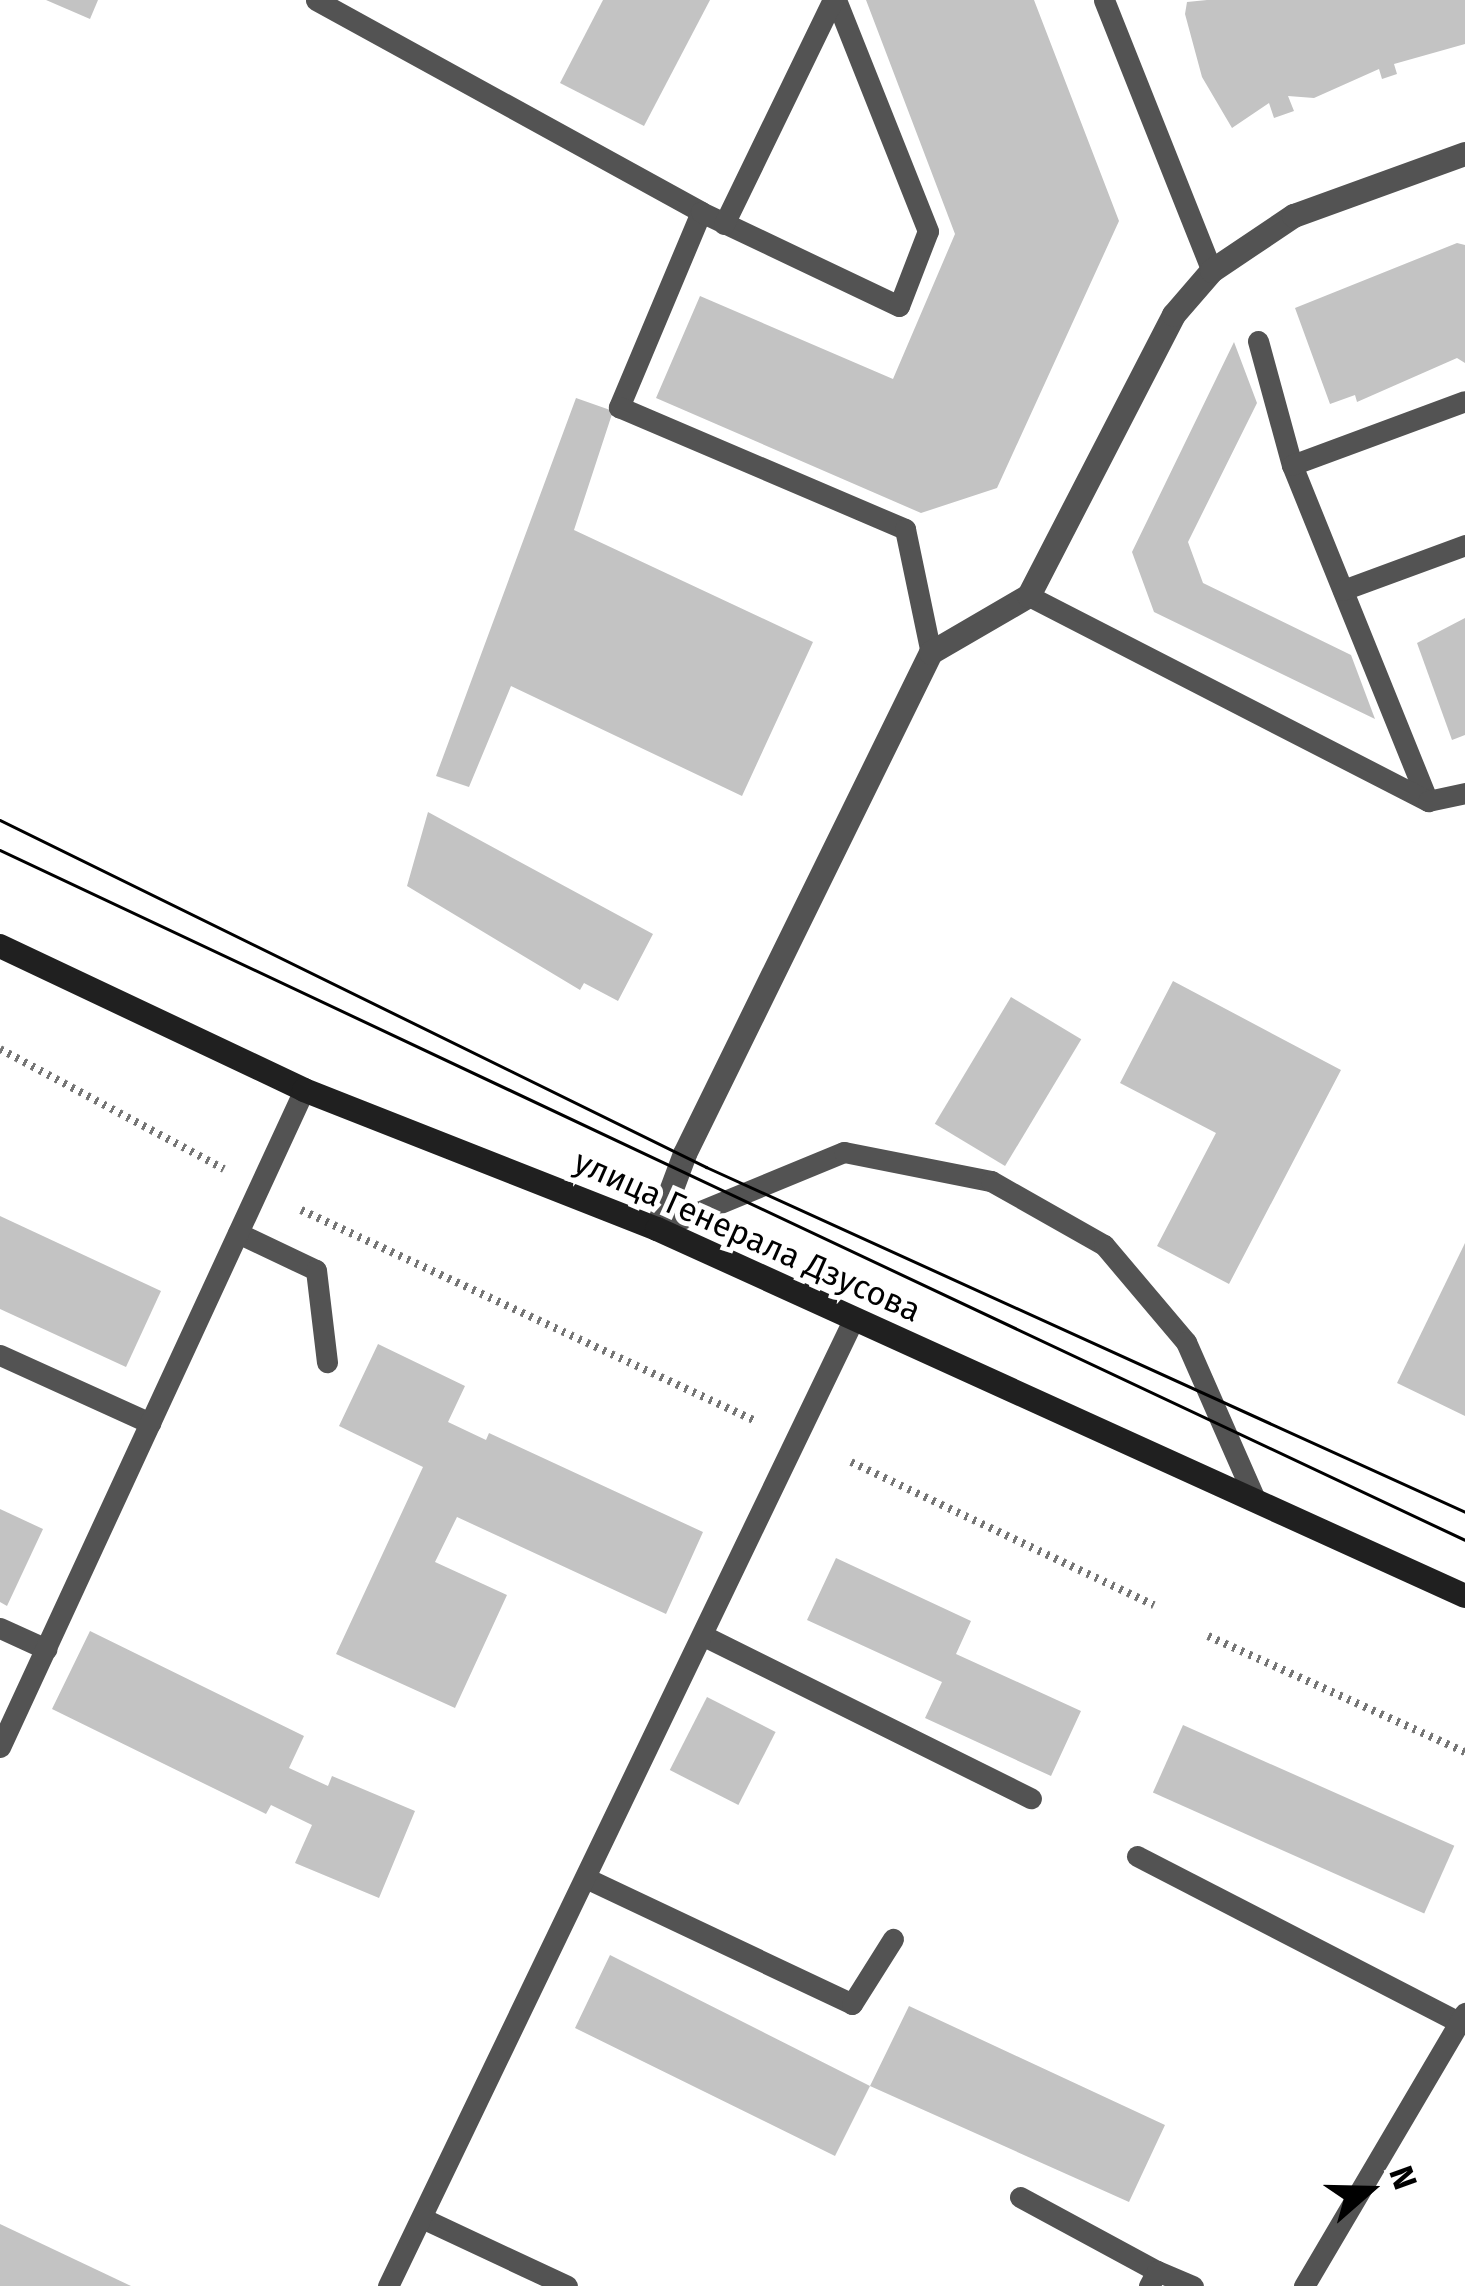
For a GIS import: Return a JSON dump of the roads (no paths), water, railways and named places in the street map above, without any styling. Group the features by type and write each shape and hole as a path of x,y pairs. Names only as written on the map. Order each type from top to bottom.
{"street":[{"path":"657,1229 685,1154 931,653 1029,596 1174,315 1212,272 1294,216 1465,154"},
{"name":"улица Генерала Дзусова","path":"0,946 304,1090 657,1229 1465,1596"}],"lane":[{"path":"316,0 701,212 899,306 928,231 834,0"},
{"path":"724,224 834,0"},
{"path":"1104,0 1212,272"},
{"path":"701,212 619,406 905,529 931,653"},
{"path":"1258,341 1292,465 1428,801"},
{"path":"1292,465 1465,401"},
{"path":"1342,590 1465,545"},
{"path":"1029,596 1428,801 1465,793"},
{"path":"0,1748 304,1090"},
{"path":"657,1229 844,1153 992,1181 1104,1245 1186,1342 1255,1499"},
{"path":"238,1233 316,1270 327,1363"},
{"path":"388,2286 588,1879 854,1318"},
{"path":"0,1355 150,1423"},
{"path":"0,1628 46,1649"},
{"path":"704,1636 1031,1798"},
{"path":"1137,1856 1462,2018 1304,2286"},
{"path":"588,1879 852,2004 893,1939"},
{"path":"1020,2197 1153,2278 1193,2286"},
{"path":"422,2218 567,2286"}],"tram line":[{"path":"0,820 706,1167 1465,1512"},
{"path":"0,850 1465,1540"}]}
